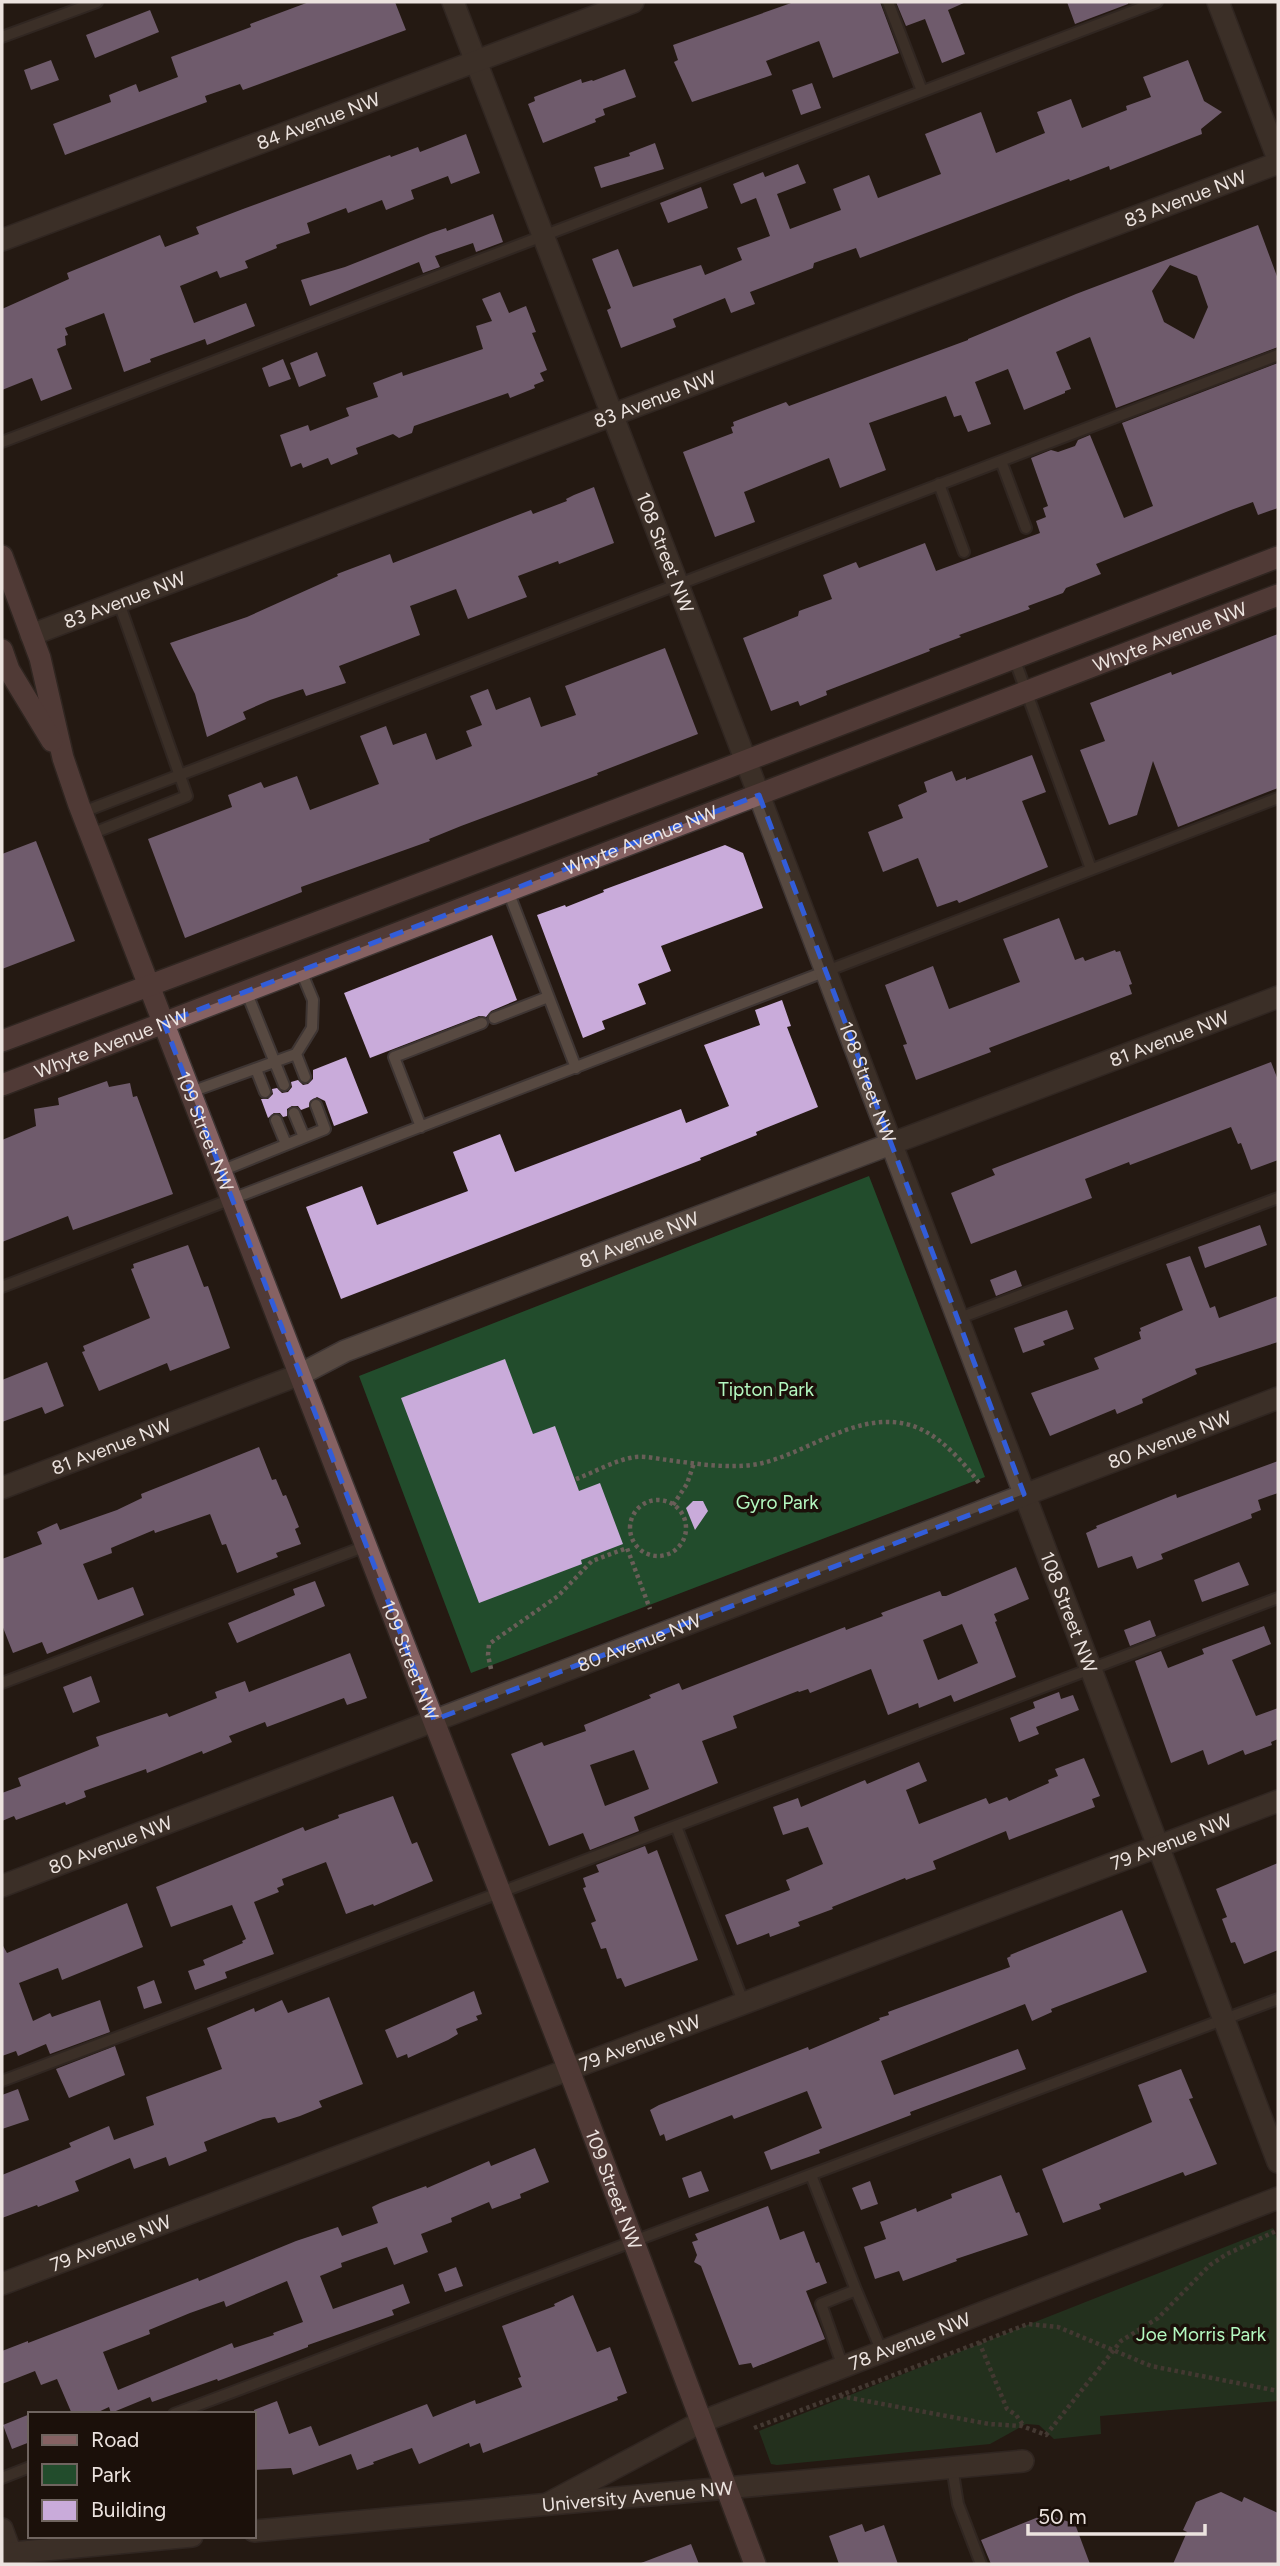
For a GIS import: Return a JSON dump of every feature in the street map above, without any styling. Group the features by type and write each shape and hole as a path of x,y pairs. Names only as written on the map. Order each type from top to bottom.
{"main road":[{"name":"109 Street NW","path":"2,556 40,658 62,758 501,1892 755,2564"},
{"name":"Whyte Avenue NW","path":"2,1041 1278,557"},
{"name":"Whyte Avenue NW","path":"2,1085 1278,595"},
{"name":"109 Street NW","path":"2,650 9,670 62,758"}],"street":[{"name":"108 Street NW","path":"453,2 759,795 1278,2162"},
{"name":"84 Avenue NW","path":"2,240 634,2"},
{"path":"1218,2 1278,161"},
{"name":"83 Avenue NW","path":"31,635 1278,161"},
{"name":"81 Avenue NW","path":"2,1488 301,1374 345,1351 1278,997"},
{"name":"80 Avenue NW","path":"2,1886 1278,1398"},
{"name":"79 Avenue NW","path":"2,2284 1278,1801"},
{"name":"78 Avenue NW","path":"549,2503 701,2422 1278,2198"},
{"name":"University Avenue NW","path":"256,2530 1023,2461"},
{"path":"2,2529 9,2557 175,2538"}],"lane":[{"path":"2,37 97,2"},
{"path":"888,2 922,91"},
{"path":"2,442 542,234 1157,2"},
{"path":"83,812 1278,355"},
{"path":"1001,461 1026,528"},
{"path":"939,484 964,552"},
{"path":"91,834 187,796 118,603"},
{"path":"1014,658 1091,869"},
{"path":"2,1287 1278,798"},
{"path":"508,891 576,1068"},
{"path":"191,1092 296,1054 312,1028 313,1000 301,971"},
{"path":"246,991 284,1085"},
{"path":"494,1018 548,997"},
{"path":"421,1127 394,1057 482,1023"},
{"path":"296,1054 305,1077"},
{"path":"256,1069 265,1092"},
{"path":"221,1171 325,1129 316,1105"},
{"path":"295,1113 304,1137"},
{"path":"276,1120 286,1144"},
{"path":"957,1319 1278,1198"},
{"path":"2,1683 366,1546"},
{"path":"2,2081 1278,1598"},
{"path":"676,1826 744,2004"},
{"path":"179,2412 1278,1999"},
{"path":"811,2175 882,2351"},
{"path":"843,2367 821,2304 856,2290"},
{"path":"952,2467 958,2504 981,2564"},
{"path":"2,2478 28,2468"}],"path":[{"path":"576,1479 635,1457 695,1463 756,1464 788,1455 864,1424 897,1422 919,1429 944,1445 979,1483"},
{"path":"673,1505 687,1484 695,1463"},
{"path":"660,1500 673,1505 682,1514 685,1531 678,1547 671,1552 655,1556 646,1554 636,1545 629,1525 636,1509 651,1501 660,1500"},
{"path":"491,1669 487,1649 492,1641 558,1596 592,1561 636,1545"},
{"path":"627,1548 650,1609"},
{"path":"839,2396 989,2424 1023,2426 1046,2435 1121,2341 1158,2318 1210,2265 1276,2231"},
{"path":"754,2428 1022,2326 1037,2324 1058,2327 1151,2366 1278,2391"},
{"path":"979,2342 1007,2409 1016,2415 1023,2426"}],"highlighted area":[{"path":"759,795 1024,1494 434,1720 164,1023"}],"green space":[{"name":"Tipton Park","path":"869,1176 985,1477 471,1673 359,1376"},
{"name":"Joe Morris Park","path":"1273,2228 1278,2242 1278,2401 1100,2416 1101,2434 1054,2439 1039,2425 1026,2424 990,2444 771,2464 759,2431"}],"building":[{"path":"309,2 395,2 406,30 243,90 240,84 205,96 207,102 65,155 53,124 111,102 109,95 136,84 139,92 178,77 171,57"},
{"path":"794,2 880,2 899,53 833,78 819,41 766,61 772,75 692,102 674,62 678,60 673,45"},
{"path":"896,2 966,2 948,10 965,54 942,63 925,19 906,26"},
{"path":"1067,2 1128,2 1128,4 1075,24"},
{"path":"150,10 159,32 95,58 86,35"},
{"path":"51,60 59,80 31,90 24,70"},
{"path":"1188,60 1204,101 1222,112 1201,129 1202,134 1110,170 1109,166 1070,181 1069,179 860,258 856,248 814,263 813,268 750,292 755,304 731,313 725,298 673,319 676,327 621,348 607,310 611,308 592,259 618,249 633,287 701,265 705,275 742,260 737,248 770,236 756,198 741,204 733,184 763,172 765,177 798,164 806,183 777,194 790,229 841,210 833,189 869,175 878,198 941,174 925,134 981,112 996,153 1045,133 1037,112 1071,99 1082,128 1151,97 1143,77"},
{"path":"625,69 636,97 603,109 605,115 595,119 596,122 543,143 528,104 535,101 534,97 581,79 582,83 593,81"},
{"path":"812,83 821,108 801,115 792,90"},
{"path":"466,134 480,173 451,184 448,176 411,190 414,199 386,210 382,200 348,213 346,208 307,223 310,233 276,245 277,248 245,261 248,268 220,278 217,271 180,286 194,323 246,303 255,326 207,345 205,339 150,359 151,362 124,372 104,313 65,328 68,335 65,336 66,345 57,349 72,389 41,401 32,378 2,390 2,309 69,279 67,273 160,235 165,247 199,234 196,227 243,209 390,155 391,157 418,147 420,152"},
{"path":"655,143 664,169 601,188 594,167 630,156 629,153"},
{"path":"701,187 708,208 668,223 660,203"},
{"path":"493,214 503,242 476,252 473,243 435,256 440,267 423,273 419,262 310,306 301,280 345,267 431,233 446,228 447,231"},
{"path":"1258,225 1278,279 1278,347 1116,408 1090,337 1056,352 1071,389 1065,393 1024,410 1008,369 975,382 991,424 968,432 961,415 954,417 946,396 869,423 886,470 840,488 829,458 744,492 755,522 715,537 683,452 733,433 733,422 786,402 789,406 968,340 1076,294","holes":["1170,265 1197,276 1208,307 1194,339 1164,322 1152,291"]},
{"path":"500,292 509,313 526,306 536,332 532,333 547,370 540,373 544,381 534,385 535,388 510,398 508,393 414,426 412,433 399,438 393,434 356,448 358,454 331,465 328,458 303,468 301,463 291,467 280,435 308,425 310,431 349,416 346,408 378,397 373,383 402,372 403,376 483,349 476,326 492,321 482,299"},
{"path":"317,352 326,376 299,387 290,363"},
{"path":"283,359 291,379 269,387 262,368"},
{"path":"1278,363 1278,508 1258,515 1253,502 1096,564 1101,574 1066,588 1063,593 1028,606 1030,609 959,635 961,637 929,649 930,651 826,691 827,695 800,706 798,701 771,711 743,638 798,616 799,611 832,599 823,575 856,562 859,568 925,543 936,571 1040,533 1036,521 1046,517 1043,508 1048,506 1031,458 1051,450 1058,452 1075,446 1078,440 1090,435 1124,518 1153,506 1122,423"},
{"path":"594,487 614,543 518,576 527,597 468,619 456,589 410,606 420,635 339,666 346,683 306,696 303,689 270,700 243,712 246,719 207,737 195,694 170,643 247,617 338,576 337,574 390,554 393,563 531,510 533,514"},
{"path":"1278,634 1278,788 1178,827 1153,761 1137,815 1109,825 1080,750 1105,741 1090,703"},
{"path":"665,648 698,734 461,826 429,839 430,841 301,887 302,892 185,938 148,839 232,807 228,795 261,782 264,788 297,776 310,810 379,784 360,736 386,726 393,745 426,733 436,760 472,746 466,731 482,725 470,696 488,689 496,710 530,697 541,727 576,715 565,686"},
{"path":"1032,755 1046,792 1022,801 1048,867 959,903 957,900 937,907 918,858 883,872 868,832 903,818 898,805 927,792 924,782 952,771 956,781 966,777 966,780"},
{"path":"36,841 75,941 2,969 2,854"},
{"path":"725,845 743,853 763,908 661,946 671,971 638,984 646,1004 602,1021 605,1029 583,1038 537,915 565,905 566,907 604,892 603,890"},
{"path":"1059,918 1075,960 1083,957 1085,961 1115,950 1120,951 1132,984 1129,985 1132,994 989,1048 991,1052 916,1080 903,1045 907,1044 885,985 933,966 949,1009 1020,982 1003,939"},
{"path":"492,935 517,1000 491,1011 486,1017 479,1016 370,1058 344,993"},
{"path":"782,1000 791,1026 787,1027 818,1107 756,1132 757,1135 700,1158 701,1160 341,1299 306,1207 362,1186 377,1225 468,1191 453,1152 500,1134 515,1172 681,1109 686,1123 729,1106 704,1045 760,1025 755,1010"},
{"path":"346,1057 368,1113 334,1126 325,1101 317,1097 310,1101 309,1107 301,1110 298,1106 292,1106 287,1109 287,1116 274,1113 268,1118 261,1099 268,1099 273,1094 272,1089 288,1092 292,1087 291,1082 298,1080 303,1085 308,1084 313,1079 313,1070"},
{"path":"1271,1062 1278,1080 1278,1160 1251,1170 1241,1143 1238,1144 1231,1127 1085,1179 1092,1198 971,1244 951,1193 995,1175 992,1169"},
{"path":"107,1081 109,1087 130,1083 133,1097 137,1096 173,1194 73,1230 68,1216 2,1242 2,1140 36,1126 34,1109 59,1105 58,1098"},
{"path":"1260,1225 1267,1245 1205,1268 1198,1247"},
{"path":"188,1245 204,1287 208,1286 230,1348 170,1371 167,1363 99,1391 82,1352 85,1351 83,1346 150,1318 131,1269 134,1268 133,1264"},
{"path":"1190,1256 1210,1308 1215,1306 1219,1318 1278,1296 1278,1342 1195,1369 1197,1374 1142,1399 1143,1403 1117,1414 1115,1409 1050,1436 1031,1393 1099,1369 1094,1358 1141,1339 1140,1328 1183,1310 1166,1264"},
{"path":"1016,1270 1022,1286 996,1296 990,1280"},
{"path":"1067,1310 1074,1329 1043,1341 1045,1345 1023,1353 1014,1328"},
{"path":"505,1359 533,1434 555,1426 579,1491 600,1483 623,1544 581,1560 582,1564 479,1603 401,1398"},
{"path":"47,1362 64,1406 45,1414 42,1407 2,1422 2,1380"},
{"path":"259,1447 272,1480 276,1479 283,1496 286,1495 299,1527 295,1529 301,1544 276,1553 278,1557 237,1573 210,1514 155,1533 154,1530 111,1548 112,1553 83,1564 98,1600 133,1587 144,1615 47,1654 42,1642 13,1653 2,1625 2,1559 42,1544 37,1532 57,1523 60,1530 117,1510 142,1498 141,1494"},
{"path":"1278,1461 1278,1493 1258,1500 1261,1510 1251,1514 1252,1518 1161,1554 1163,1559 1137,1569 1132,1556 1098,1568 1086,1533 1097,1528 1096,1526 1176,1494 1177,1498"},
{"path":"693,1501 703,1501 708,1511 695,1530 686,1508"},
{"path":"1239,1562 1249,1585 1202,1602 1194,1580"},
{"path":"1016,1567 1029,1599 994,1614 1016,1677 954,1702 951,1695 919,1708 918,1703 888,1715 871,1669 810,1693 808,1689 798,1691 733,1716 737,1728 702,1741 718,1783 634,1817 639,1831 590,1850 583,1833 549,1846 511,1754 542,1742 544,1746 586,1731 584,1725 651,1698 649,1695 679,1683 682,1690 845,1627 846,1630 883,1616 881,1613 940,1591 942,1596","holes":["962,1624 978,1663 938,1680 923,1640","634,1750 649,1789 605,1806 590,1765"]},
{"path":"315,1581 325,1606 237,1643 228,1623 295,1595 293,1589"},
{"path":"1150,1620 1156,1636 1130,1646 1124,1630"},
{"path":"1264,1626 1271,1644 1232,1660 1256,1716 1278,1708 1278,1739 1271,1742 1272,1745 1245,1755 1243,1750 1208,1765 1203,1750 1171,1763 1135,1661 1161,1651 1168,1668 1204,1654 1202,1649"},
{"path":"350,1653 367,1698 347,1705 344,1698 267,1727 265,1722 229,1736 232,1742 203,1754 202,1751 147,1773 146,1769 84,1791 86,1797 66,1805 65,1802 16,1820 14,1816 2,1821 2,1793 21,1786 18,1778 99,1746 96,1737 167,1713 169,1717 217,1698 215,1692 245,1681 249,1692"},
{"path":"91,1676 100,1702 73,1713 63,1687"},
{"path":"1059,1692 1061,1699 1073,1695 1079,1710 1036,1727 1039,1734 1019,1742 1010,1718 1035,1708 1033,1702"},
{"path":"1084,1758 1100,1796 1092,1799 1095,1807 1009,1840 1006,1831 933,1861 936,1869 906,1880 905,1878 832,1907 833,1909 798,1922 800,1926 770,1937 769,1933 737,1945 725,1915 790,1890 786,1880 823,1864 808,1827 783,1835 773,1807 798,1798 801,1807 865,1780 867,1784 919,1762 927,1781 906,1790 919,1824 986,1798 989,1804 1007,1797 1009,1801 1049,1783 1048,1780 1058,1776 1055,1769"},
{"path":"393,1796 412,1844 417,1842 433,1881 374,1906 373,1904 346,1914 326,1862 282,1879 284,1885 277,1888 279,1892 254,1902 274,1954 225,1972 227,1978 195,1990 188,1971 205,1965 203,1960 243,1943 246,1939 232,1905 171,1927 156,1887 303,1827 305,1831 339,1818 338,1815"},
{"path":"645,1846 648,1854 657,1850 698,1960 625,1987 621,1978 617,1979 606,1948 601,1949 591,1923 596,1921 583,1888 586,1887 583,1878 599,1872 596,1865"},
{"path":"1278,1863 1278,1950 1244,1964 1235,1942 1231,1943 1222,1919 1227,1917 1216,1889"},
{"path":"127,1903 143,1947 62,1980 58,1968 19,1983 33,2021 50,2013 52,2017 100,2000 110,2032 50,2054 46,2044 18,2056 16,2051 2,2056 2,1944 7,1953"},
{"path":"1122,1910 1147,1972 1051,2009 1052,2012 1032,2021 1025,2004 881,2061 894,2095 1018,2049 1026,2069 910,2112 911,2115 819,2150 820,2153 771,2170 764,2152 822,2128 807,2091 734,2119 732,2115 666,2141 664,2134 660,2136 650,2110 659,2105 808,2047 809,2050 880,2020 879,2018 889,2015 888,2012 1010,1967 1007,1958 1010,1955"},
{"path":"154,1980 162,2003 144,2009 137,1987"},
{"path":"474,1991 482,2014 476,2016 478,2020 456,2029 458,2034 448,2040 408,2058 407,2054 397,2058 385,2030"},
{"path":"329,1997 363,2084 319,2101 322,2107 300,2116 278,2123 275,2117 263,2119 204,2142 207,2151 169,2166 166,2157 134,2169 130,2158 75,2181 79,2191 2,2218 2,2175 71,2147 69,2143 109,2126 114,2140 154,2125 146,2097 222,2069 207,2028 254,2008 255,2012 282,2000 288,2013"},
{"path":"115,2046 125,2075 69,2098 56,2069"},
{"path":"1181,2069 1193,2098 1189,2099 1217,2164 1185,2176 1183,2172 1099,2204 1101,2209 1063,2223 1042,2169 1152,2122 1138,2085"},
{"path":"18,2089 29,2120 2,2129 2,2095"},
{"path":"535,2148 549,2182 520,2194 521,2198 492,2209 489,2202 451,2218 452,2222 421,2234 428,2252 394,2265 387,2247 341,2263 342,2267 320,2276 333,2309 403,2284 410,2303 392,2310 394,2315 308,2345 218,2381 217,2379 152,2402 150,2397 113,2412 109,2407 98,2412 71,2412 57,2379 41,2385 35,2371 2,2384 2,2351 198,2278 199,2281 296,2241 338,2227 342,2236 378,2223 372,2207 426,2186 427,2188 489,2161 491,2166","holes":["287,2281 303,2322 273,2333 274,2335 234,2348 232,2343 118,2390 103,2352 150,2334 149,2330 190,2313 224,2301 226,2307"]},
{"path":"701,2171 709,2191 689,2198 682,2178"},
{"path":"1001,2175 1028,2235 956,2259 957,2261 903,2281 899,2271 875,2279 864,2247 886,2239 880,2222 916,2208 917,2212 952,2198 951,2194"},
{"path":"870,2181 878,2204 861,2210 852,2188"},
{"path":"768,2206 780,2240 804,2231 816,2263 819,2262 827,2283 806,2291 825,2339 753,2368 751,2363 739,2365 701,2266 694,2262 697,2255 692,2242 698,2240 695,2234"},
{"path":"456,2267 463,2286 445,2292 438,2274"},
{"path":"573,2295 597,2352 610,2347 627,2393 617,2397 618,2400 483,2453 480,2443 470,2447 469,2443 419,2464 412,2448 357,2470 351,2454 293,2475 291,2468 256,2470 254,2410 277,2401 289,2434 311,2426 319,2446 427,2404 433,2417 475,2400 476,2404 480,2403 522,2387 518,2378 521,2377 502,2326 555,2306 554,2304"},
{"path":"28,2415 28,2443 12,2449 3,2425"},
{"path":"1221,2492 1242,2502 1244,2497 1278,2513 1278,2564 1173,2564 1187,2532 1183,2530 1196,2502"},
{"path":"1046,2514 1075,2524 1090,2564 991,2564 981,2540"},
{"path":"862,2524 865,2532 884,2525 898,2564 839,2564 829,2536"},
{"path":"691,2544 699,2564 641,2564 641,2563"}],"park label":[{"name":"Gyro Park","path":"777,1502"}]}
